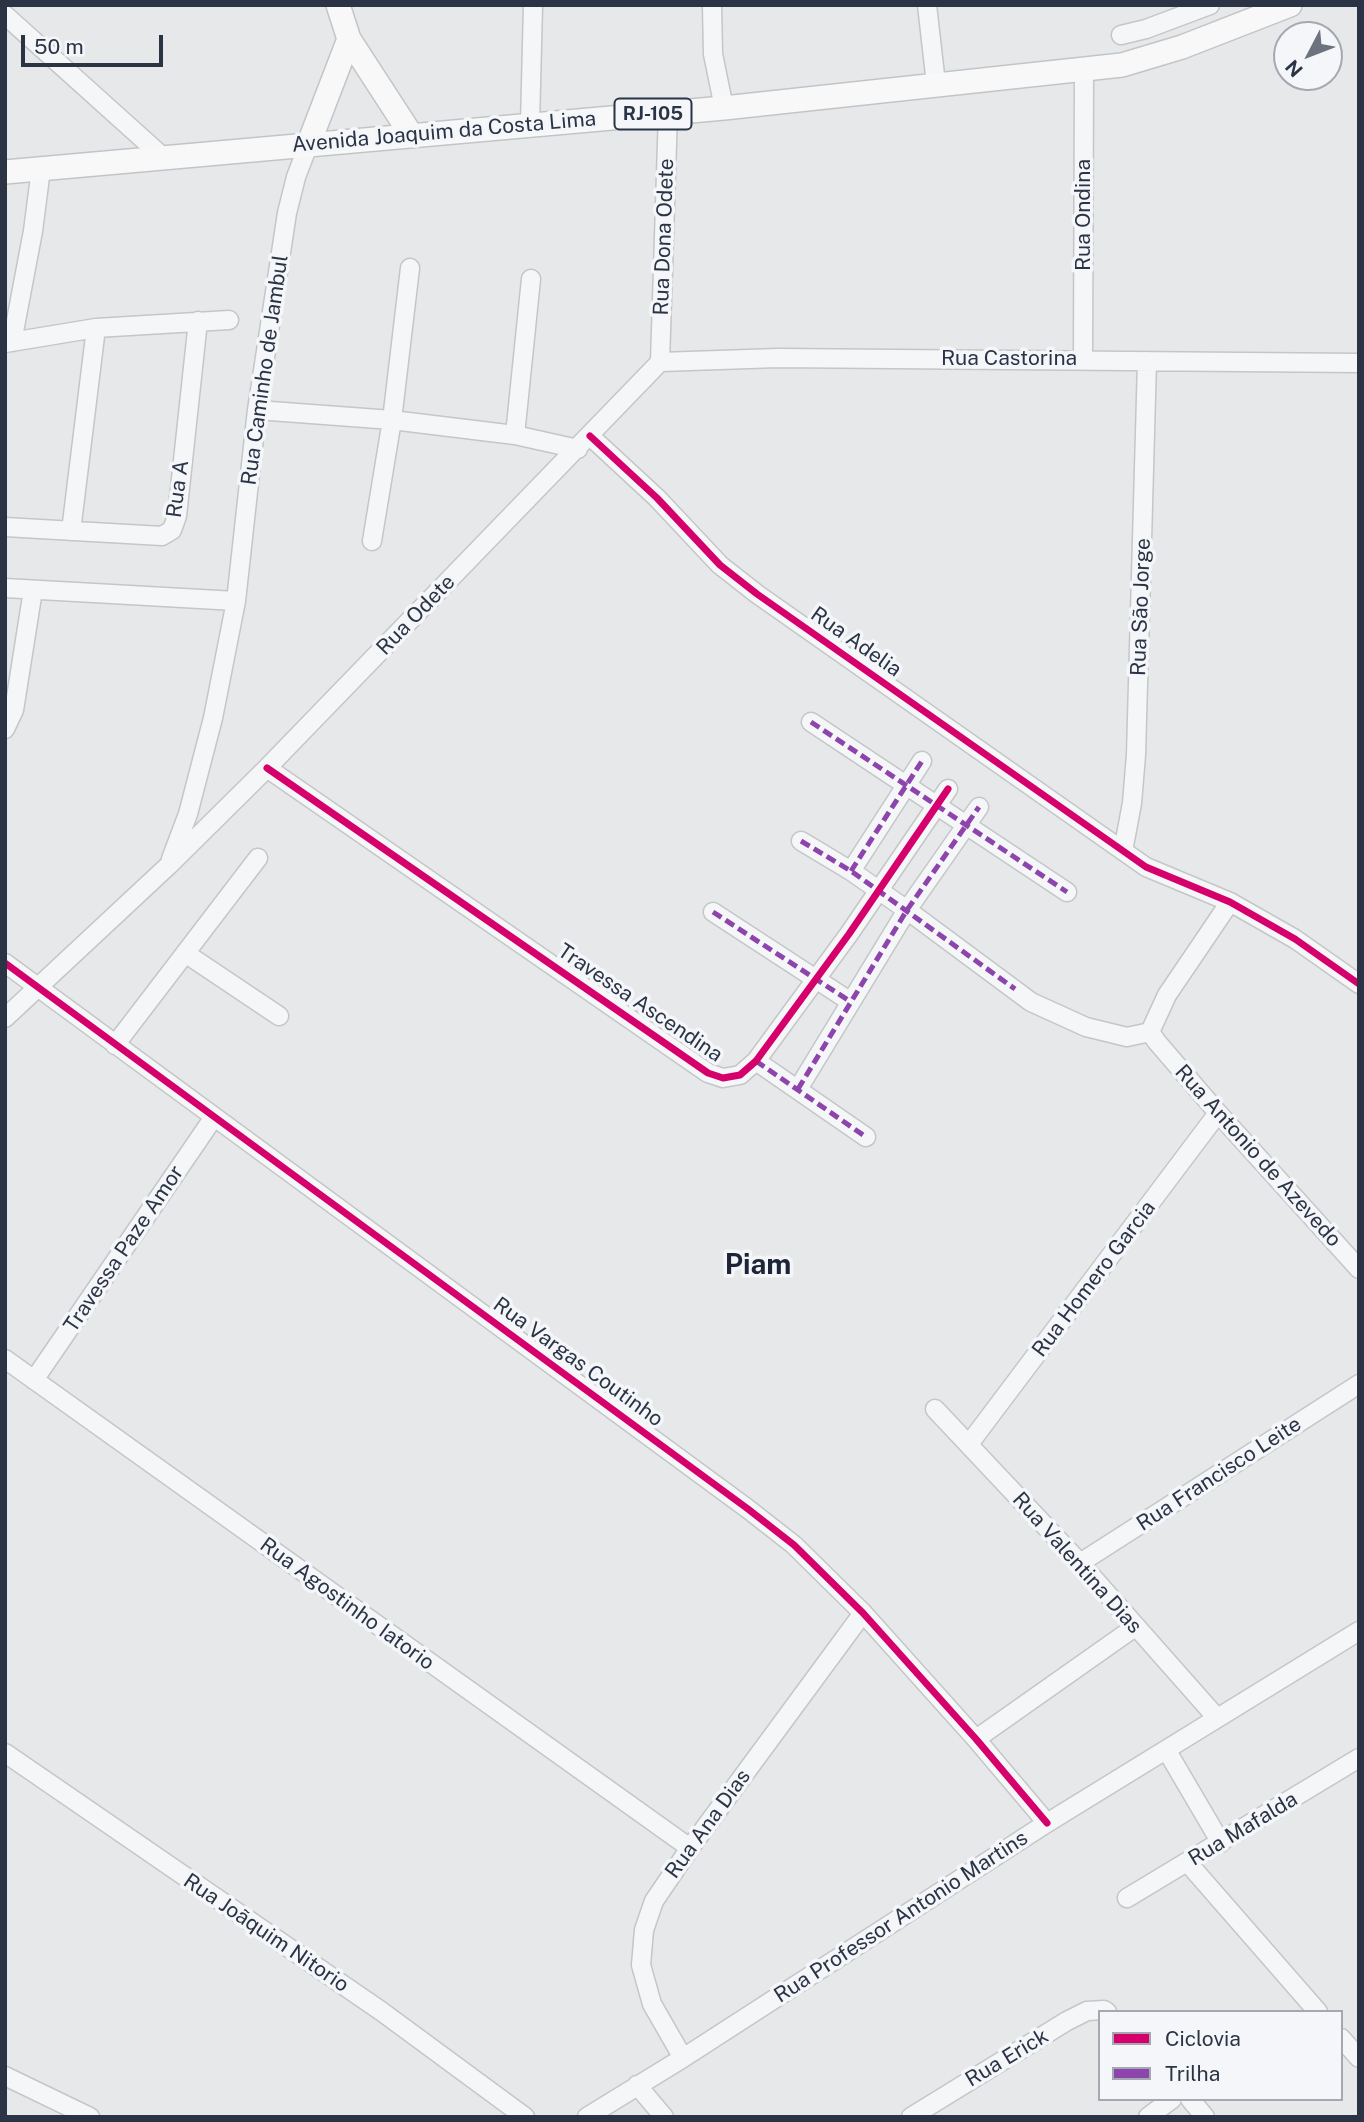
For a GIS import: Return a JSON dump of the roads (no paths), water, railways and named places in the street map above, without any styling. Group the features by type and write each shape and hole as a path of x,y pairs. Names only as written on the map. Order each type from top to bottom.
{"main road":[{"path":"338,5 349,39 412,136"},
{"name":"Avenida Joaquim da Costa Lima","path":"5,172 724,108 1084,70 1122,65 1182,47 1290,5"},
{"path":"309,143 349,39"}],"street":[{"path":"530,124 533,5"},
{"path":"712,5 713,54 724,108"},
{"path":"926,5 936,84"},
{"path":"1121,35 1146,29 1210,5"},
{"path":"5,15 164,158"},
{"name":"Rua Ondina","path":"1083,359 1084,70"},
{"name":"Rua Dona Odete","path":"660,362 668,113"},
{"name":"Rua Caminho de Jambul","path":"236,601 257,410 287,213 296,177 309,143"},
{"path":"40,169 33,232 8,342 96,328 229,320"},
{"path":"372,541 392,420 410,268"},
{"path":"515,435 531,279"},
{"name":"Rua A","path":"5,527 162,536 172,530 177,516 198,321"},
{"path":"71,531 96,328"},
{"name":"Rua Castorina","path":"660,362 778,358 1359,363"},
{"name":"Rua São Jorge","path":"1124,851 1136,755 1147,361"},
{"name":"Rua Odete","path":"5,1018 169,865 267,768 660,362"},
{"path":"257,410 392,420 584,442"},
{"name":"Rua Adelia","path":"584,442 657,498 720,565 757,594 1146,867 1230,902 1295,939 1359,984"},
{"path":"5,588 236,601"},
{"path":"5,729 14,710 33,590"},
{"name":"Rua Odete","path":"169,865 188,814 213,718 236,601"},
{"path":"811,722 1067,892"},
{"path":"851,871 922,761"},
{"name":"Travessa Ascendina","path":"267,768 708,1073 723,1078 740,1075 756,1061 948,789"},
{"path":"798,1089 907,910 979,807"},
{"path":"801,841 851,871 907,910 1031,1002 1086,1027 1127,1037 1153,1037 1167,995 1230,902"},
{"path":"115,1045 258,858"},
{"path":"713,912 851,1002"},
{"path":"185,953 279,1016"},
{"path":"5,963 36,987"},
{"name":"Rua Vargas Coutinho","path":"36,987 794,1545 863,1613 1047,1823"},
{"name":"Rua Antonio de Azevedo","path":"1153,1037 1359,1269"},
{"path":"756,1061 866,1137"},
{"name":"Rua Homero Garcia","path":"969,1444 1219,1113"},
{"name":"Travessa Paze Amor","path":"34,1380 214,1117"},
{"name":"Rua Agostinho Iatorio","path":"5,1359 690,1848"},
{"name":"Rua Francisco Leite","path":"1080,1563 1359,1384"},
{"name":"Rua Valentina Dias","path":"935,1409 1080,1563 1217,1718"},
{"name":"Rua Ana Dias","path":"683,2058 652,2004 641,1965 644,1930 654,1900 863,1613"},
{"path":"976,1739 1135,1627"},
{"name":"Rua Professor Antonio Martins","path":"587,2117 1047,1823 1359,1631"},
{"path":"1167,1751 1220,1843"},
{"name":"Rua Joãquim Nitorio","path":"5,1753 381,2011 525,2117"},
{"name":"Rua Mafalda","path":"1127,1898 1359,1758"},
{"path":"1188,1863 1316,2010"},
{"name":"Rua Erick","path":"911,2117 1067,2021 1087,2011 1098,2010"},
{"path":"1343,2040 1359,2058"},
{"path":"5,2076 90,2117"},
{"path":"637,2085 664,2117"},
{"path":"1148,2117 1169,2101"},
{"path":"1192,2101 1205,2117"}],"district":[{"name":"Piam","path":"758,1265"}]}
